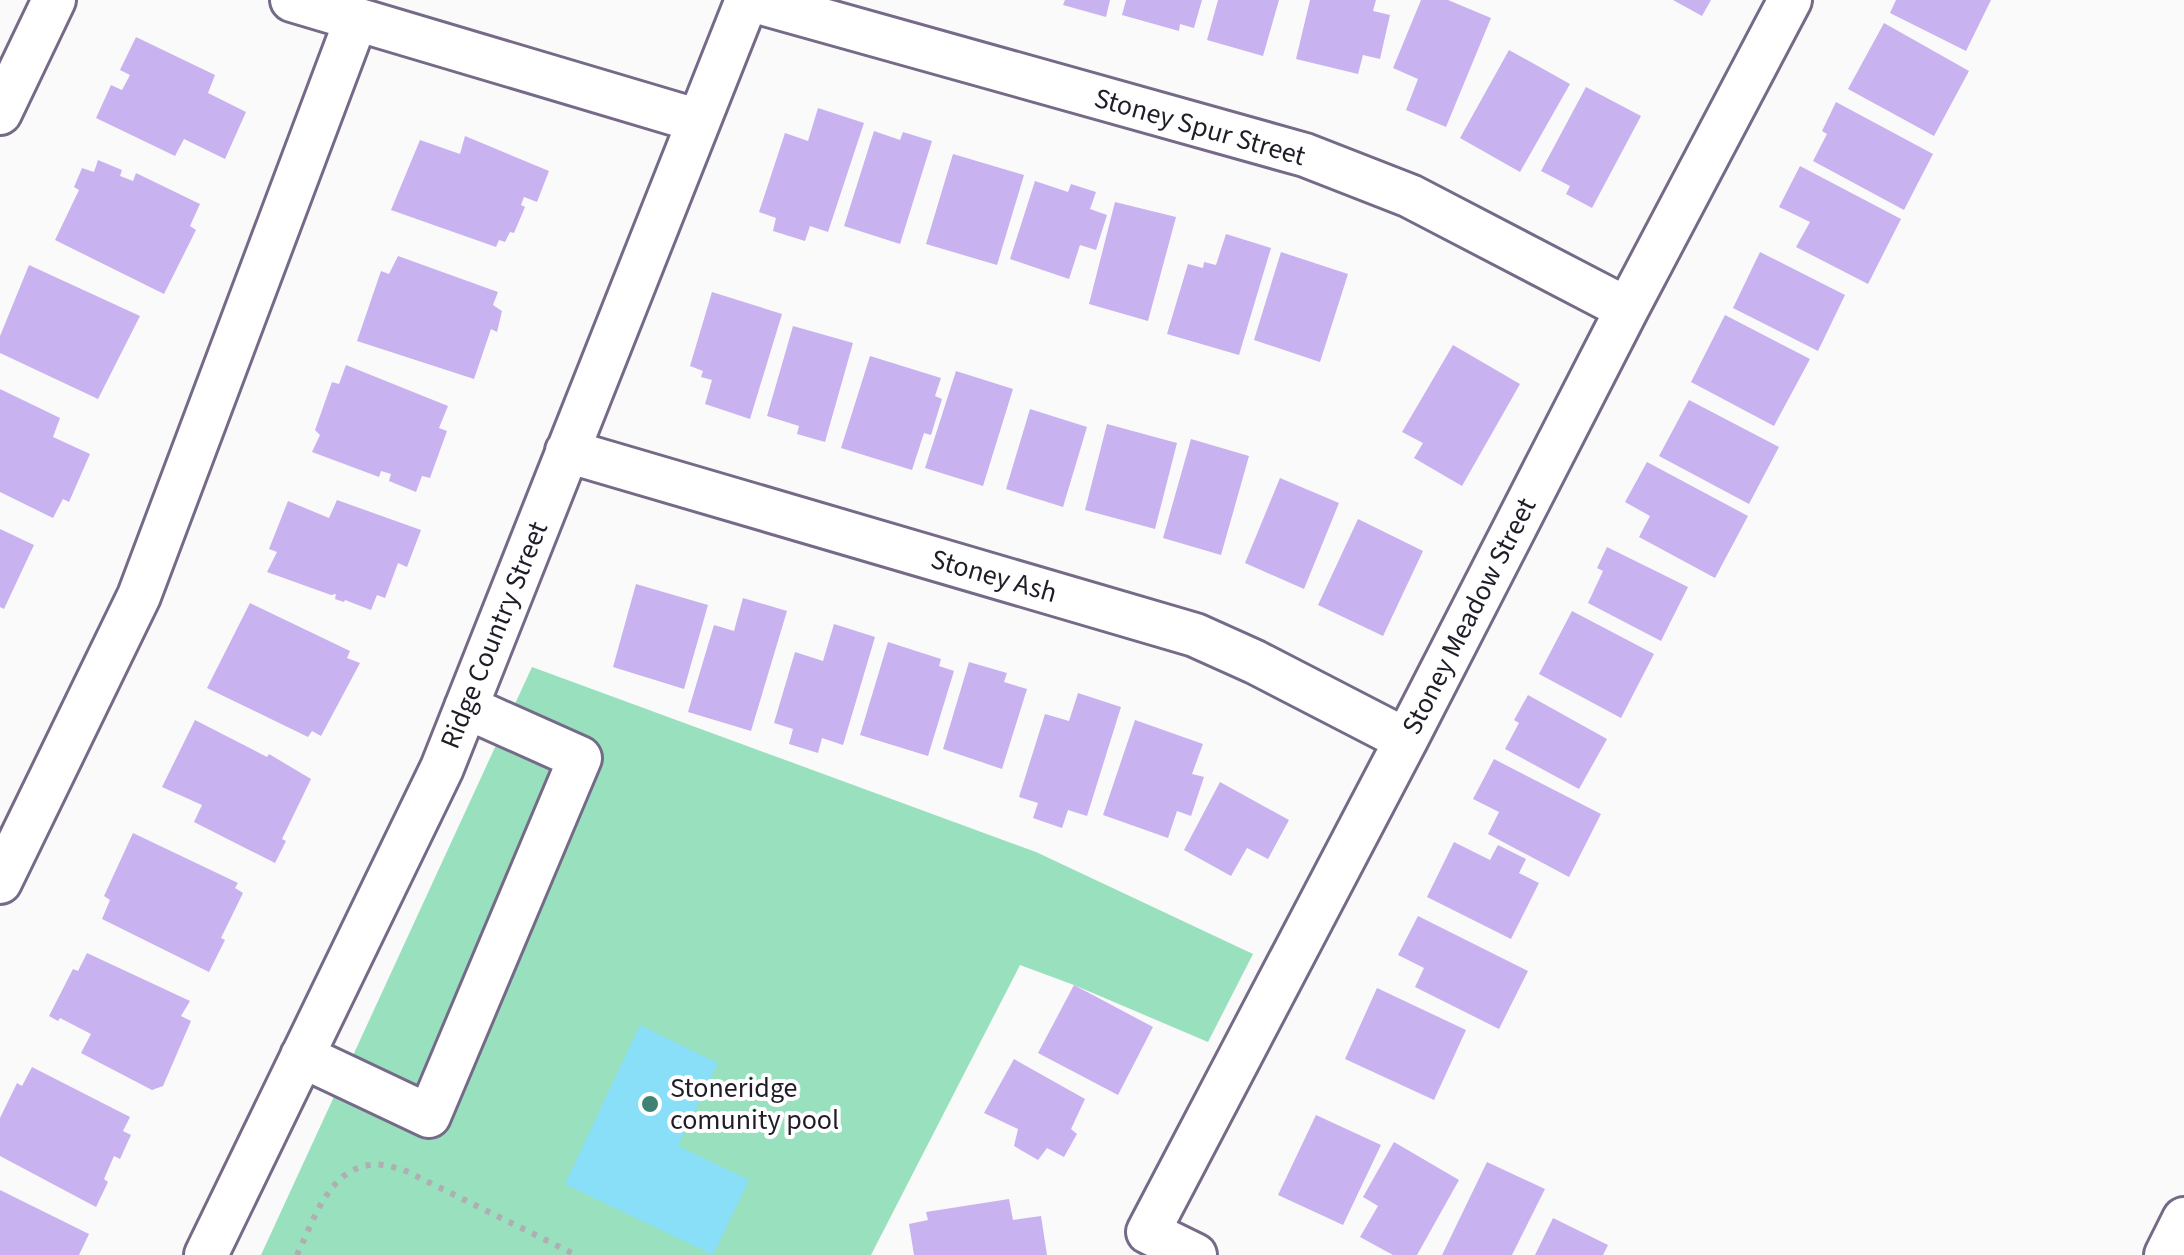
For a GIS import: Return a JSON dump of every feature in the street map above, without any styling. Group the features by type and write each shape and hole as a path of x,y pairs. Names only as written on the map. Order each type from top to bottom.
{"street":[{"path":"0,113 54,0"},
{"path":"292,0 699,121"},
{"name":"Ridge Country Street","path":"206,1255 442,768 749,0"},
{"name":"Stoney Spur Street","path":"749,0 1305,156 1410,196 1627,309"},
{"name":"Stoney Meadow Street","path":"1195,1255 1148,1232 1790,0"},
{"path":"0,882 138,596 356,20"},
{"name":"Stoney Ash","path":"568,451 1195,635 1406,740"},
{"path":"302,1056 430,1116 580,758 466,707"},
{"path":"2166,1255 2184,1219"}],"path":[{"path":"298,1255 336,1182 351,1169 374,1164 402,1169 576,1255"}],"green space":[{"path":"532,667 1036,852 1253,954 1208,1042 1020,965 871,1255 261,1255"}],"water":[{"name":"Stoneridge comunity pool","path":"640,1025 718,1063 678,1146 749,1180 713,1255 565,1184"}],"building":[{"path":"1065,0 1110,0 1106,17 1063,5"},
{"path":"1126,0 1202,0 1194,28 1180,24 1179,31 1122,15"},
{"path":"1218,0 1279,0 1263,56 1207,40"},
{"path":"1310,0 1376,0 1373,11 1390,15 1380,59 1363,55 1358,74 1296,59"},
{"path":"1421,0 1448,0 1491,18 1446,127 1406,110 1418,79 1393,68"},
{"path":"1673,0 1711,0 1702,16"},
{"path":"1896,0 1991,0 1966,51 1890,13"},
{"path":"1884,23 1969,71 1934,136 1848,89"},
{"path":"136,37 215,75 208,93 246,112 225,159 184,139 175,156 96,118 111,85 122,90 130,75 120,70"},
{"path":"1509,50 1570,84 1520,172 1460,138"},
{"path":"1586,87 1641,116 1592,208 1566,194 1570,186 1541,171"},
{"path":"1836,102 1933,154 1904,210 1813,161 1827,134 1822,131"},
{"path":"818,108 864,123 828,232 810,226 805,241 773,231 776,218 759,212 785,133 808,141"},
{"path":"874,131 900,140 903,132 932,141 900,244 844,226"},
{"path":"465,136 549,171 537,202 524,197 521,205 525,207 514,233 510,232 505,242 499,240 496,247 391,210 420,140 460,154"},
{"path":"953,154 1024,175 997,265 926,244"},
{"path":"98,160 122,170 120,176 133,181 136,173 200,204 190,226 196,230 164,294 55,240 79,190 74,187 82,168 94,172"},
{"path":"1800,166 1901,219 1868,284 1796,247 1810,222 1779,207"},
{"path":"1035,181 1068,192 1071,184 1096,192 1090,209 1107,215 1096,250 1080,245 1069,279 1010,259"},
{"path":"1115,202 1176,217 1148,321 1089,304"},
{"path":"1226,234 1271,248 1239,355 1167,334 1188,264 1203,268 1204,262 1216,265"},
{"path":"1281,252 1348,274 1320,362 1254,340"},
{"path":"1760,252 1845,295 1818,351 1733,308"},
{"path":"398,256 498,292 493,305 502,311 497,332 491,329 474,379 357,341 381,271 389,274"},
{"path":"29,265 140,316 98,399 0,353 0,336"},
{"path":"712,292 782,314 750,419 705,404 712,380 701,377 703,371 690,366"},
{"path":"1725,315 1810,359 1774,426 1691,382"},
{"path":"793,326 853,343 825,442 797,434 799,426 767,416"},
{"path":"1453,345 1520,384 1462,486 1414,458 1423,443 1402,432"},
{"path":"870,356 941,378 935,396 942,399 931,435 924,433 912,470 841,448"},
{"path":"346,365 448,406 439,428 447,431 430,478 422,476 416,492 389,481 391,474 381,471 379,477 312,452 320,435 315,430 332,382 339,384"},
{"path":"956,371 1013,389 983,486 925,468"},
{"path":"0,389 60,418 53,437 90,454 69,502 63,499 53,518 0,492"},
{"path":"1689,400 1779,447 1749,504 1659,456"},
{"path":"1030,409 1087,427 1063,507 1006,489"},
{"path":"1107,424 1177,443 1155,529 1085,510"},
{"path":"1191,439 1249,456 1221,555 1163,538"},
{"path":"1647,462 1748,516 1715,578 1639,537 1650,516 1625,502"},
{"path":"1280,478 1339,503 1304,589 1245,563"},
{"path":"337,500 421,530 407,567 398,563 385,598 377,595 371,610 335,599 336,594 267,572 277,552 269,549 288,501 329,518"},
{"path":"1358,519 1423,551 1383,636 1318,605"},
{"path":"0,529 34,545 4,609 0,607"},
{"path":"1607,547 1688,587 1661,641 1588,603 1603,571 1597,568"},
{"path":"636,584 708,605 684,689 613,667"},
{"path":"743,598 787,611 751,731 688,712 714,625 734,631"},
{"path":"250,603 350,651 347,658 360,663 321,736 312,731 308,737 207,688"},
{"path":"1572,611 1654,654 1621,718 1539,674"},
{"path":"834,624 875,637 843,745 822,738 818,753 789,744 793,729 774,723 795,652 823,661"},
{"path":"888,642 941,659 939,666 954,671 928,756 860,735"},
{"path":"969,662 1007,673 1004,682 1027,689 1002,769 943,749"},
{"path":"1078,693 1121,707 1087,816 1068,810 1062,828 1033,818 1038,803 1019,797 1045,714 1069,721"},
{"path":"1528,695 1607,739 1579,789 1505,749 1519,723 1514,720"},
{"path":"195,720 267,757 269,754 311,779 282,839 286,841 275,863 194,822 202,805 162,787"},
{"path":"1135,720 1203,744 1192,774 1204,777 1191,816 1177,811 1168,838 1103,815"},
{"path":"1494,759 1601,814 1569,877 1488,834 1499,812 1473,799"},
{"path":"1220,782 1289,820 1268,859 1247,848 1231,876 1184,850"},
{"path":"133,833 238,883 235,888 243,893 209,972 102,919 110,900 104,896"},
{"path":"1454,842 1490,860 1498,845 1526,859 1519,873 1539,883 1511,939 1427,897"},
{"path":"1418,916 1528,971 1499,1029 1415,987 1424,968 1398,955"},
{"path":"87,953 190,1001 181,1016 191,1021 163,1086 152,1090 81,1053 91,1034 49,1016 73,969 78,971"},
{"path":"1074,985 1153,1027 1118,1095 1038,1053"},
{"path":"1377,988 1466,1030 1434,1100 1345,1059"},
{"path":"1014,1059 1085,1099 1071,1129 1077,1134 1064,1157 1047,1148 1038,1160 1014,1146 1018,1129 984,1113"},
{"path":"32,1067 130,1117 123,1131 131,1135 120,1159 114,1156 96,1207 0,1156 0,1118 17,1083 22,1086"},
{"path":"1316,1115 1381,1145 1343,1225 1278,1195"},
{"path":"1394,1142 1459,1180 1417,1255 1393,1255 1360,1237 1378,1206 1363,1197"},
{"path":"1487,1162 1545,1189 1512,1255 1442,1255"},
{"path":"0,1190 89,1234 79,1255 0,1255"},
{"path":"1009,1199 1013,1220 1041,1216 1047,1255 914,1255 909,1224 928,1220 926,1212"},
{"path":"1553,1218 1608,1245 1603,1255 1535,1255"}],"place":[{"name":"Stoneridge comunity pool","path":"650,1104"}]}
